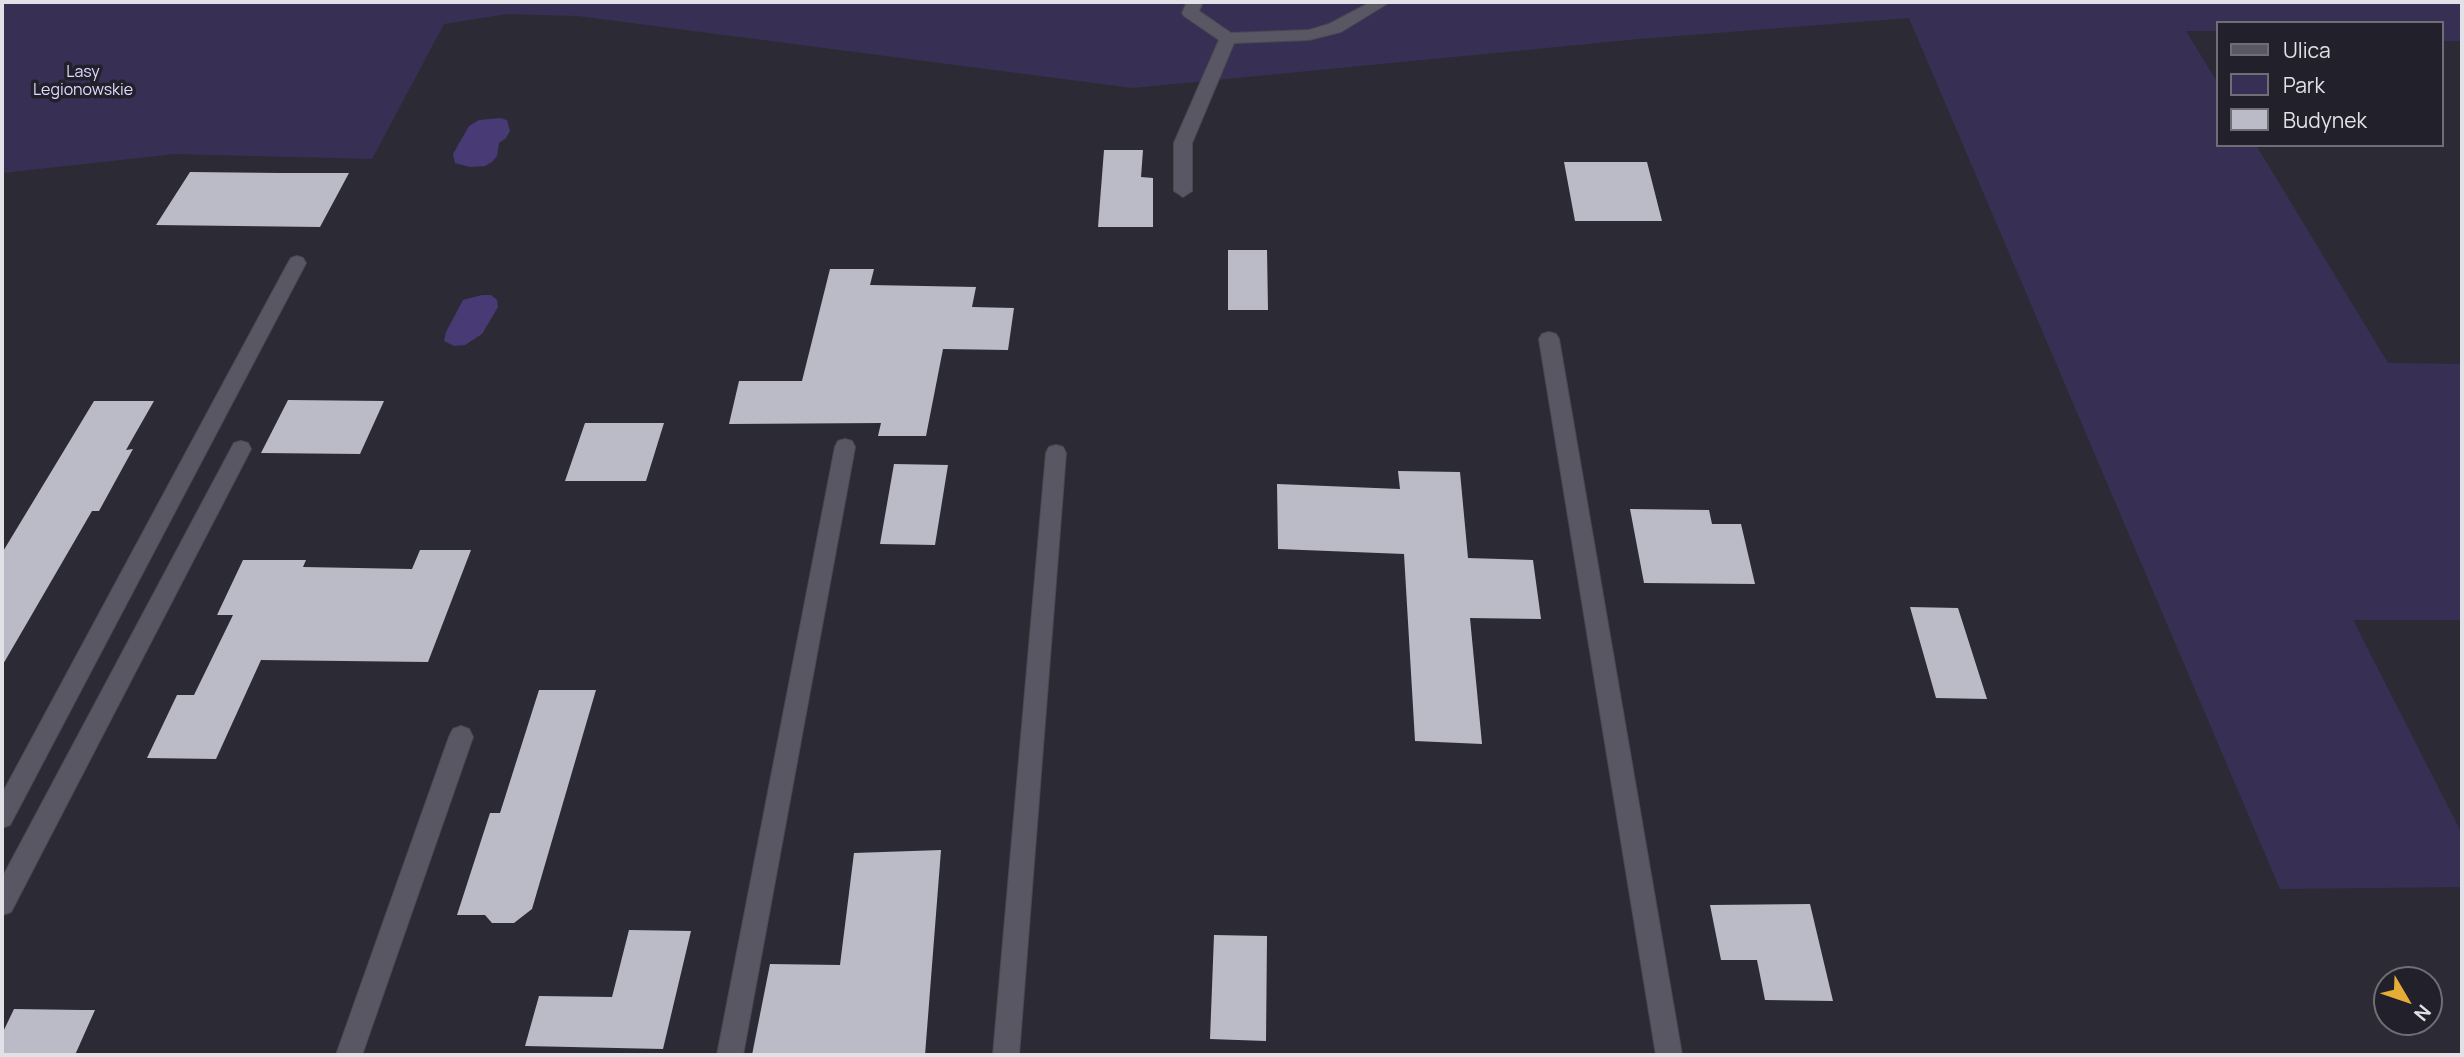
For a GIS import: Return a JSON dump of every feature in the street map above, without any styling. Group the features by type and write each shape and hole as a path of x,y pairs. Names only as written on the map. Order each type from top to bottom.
{"lane":[{"path":"1195,2 1190,13 1228,38 1309,35 1335,28 1382,2"},
{"path":"1183,191 1183,143 1228,38"},
{"path":"2,817 297,263"},
{"path":"1549,339 1669,1055"},
{"path":"730,1055 845,447"},
{"path":"2,903 240,449"},
{"path":"1006,1055 1056,453"},
{"path":"349,1055 461,737"}],"green space":[{"name":"Lasy Legionowskie","path":"2,2 2462,2 2462,41 2443,41 2443,21 2216,21 2216,31 2186,31 2216,80 2216,147 2257,147 2388,363 2462,364 2462,620 2353,620 2462,834 2462,887 2280,889 1909,18 1639,39 1133,88 578,16 507,14 444,24 372,159 175,154 2,173"}],"shaded area":[{"path":"479,120 507,120 510,131 499,143 497,156 492,162 485,166 470,167 455,163 453,154 469,126"},
{"path":"491,295 497,300 498,307 482,334 465,345 454,346 444,341 463,300"}],"building":[{"path":"1104,150 1143,150 1141,177 1153,178 1153,227 1098,227"},
{"path":"1564,162 1647,162 1662,221 1575,221"},
{"path":"190,172 349,173 320,227 156,225"},
{"path":"1228,250 1267,250 1268,310 1228,310"},
{"path":"830,269 874,269 870,285 976,287 972,307 1014,308 1008,350 943,349 926,436 878,436 881,423 729,424 739,381 802,381"},
{"path":"288,400 384,401 360,454 261,453"},
{"path":"94,401 154,401 126,450 133,449 99,511 92,511 2,666 2,553"},
{"path":"585,423 664,423 646,481 565,481"},
{"path":"894,464 948,465 935,545 880,544"},
{"path":"1398,471 1460,472 1468,558 1533,560 1541,619 1470,618 1482,744 1415,741 1404,554 1278,549 1277,484 1400,489"},
{"path":"1630,509 1709,510 1712,524 1741,524 1755,584 1644,583"},
{"path":"420,550 471,550 428,662 261,660 216,759 147,758 177,695 194,695 233,615 217,615 243,560 306,560 303,567 412,569"},
{"path":"1910,607 1958,608 1987,699 1936,698"},
{"path":"539,690 596,690 532,909 514,923 492,923 485,915 457,915 490,813 500,813"},
{"path":"941,850 925,1055 752,1055 770,964 840,965 854,853"},
{"path":"1810,904 1833,1001 1765,1000 1757,960 1721,960 1710,905"},
{"path":"629,930 691,931 663,1049 525,1046 539,996 612,997"},
{"path":"1214,935 1267,936 1266,1041 1210,1039"},
{"path":"14,1009 95,1010 75,1055 2,1055 2,1034"}]}
